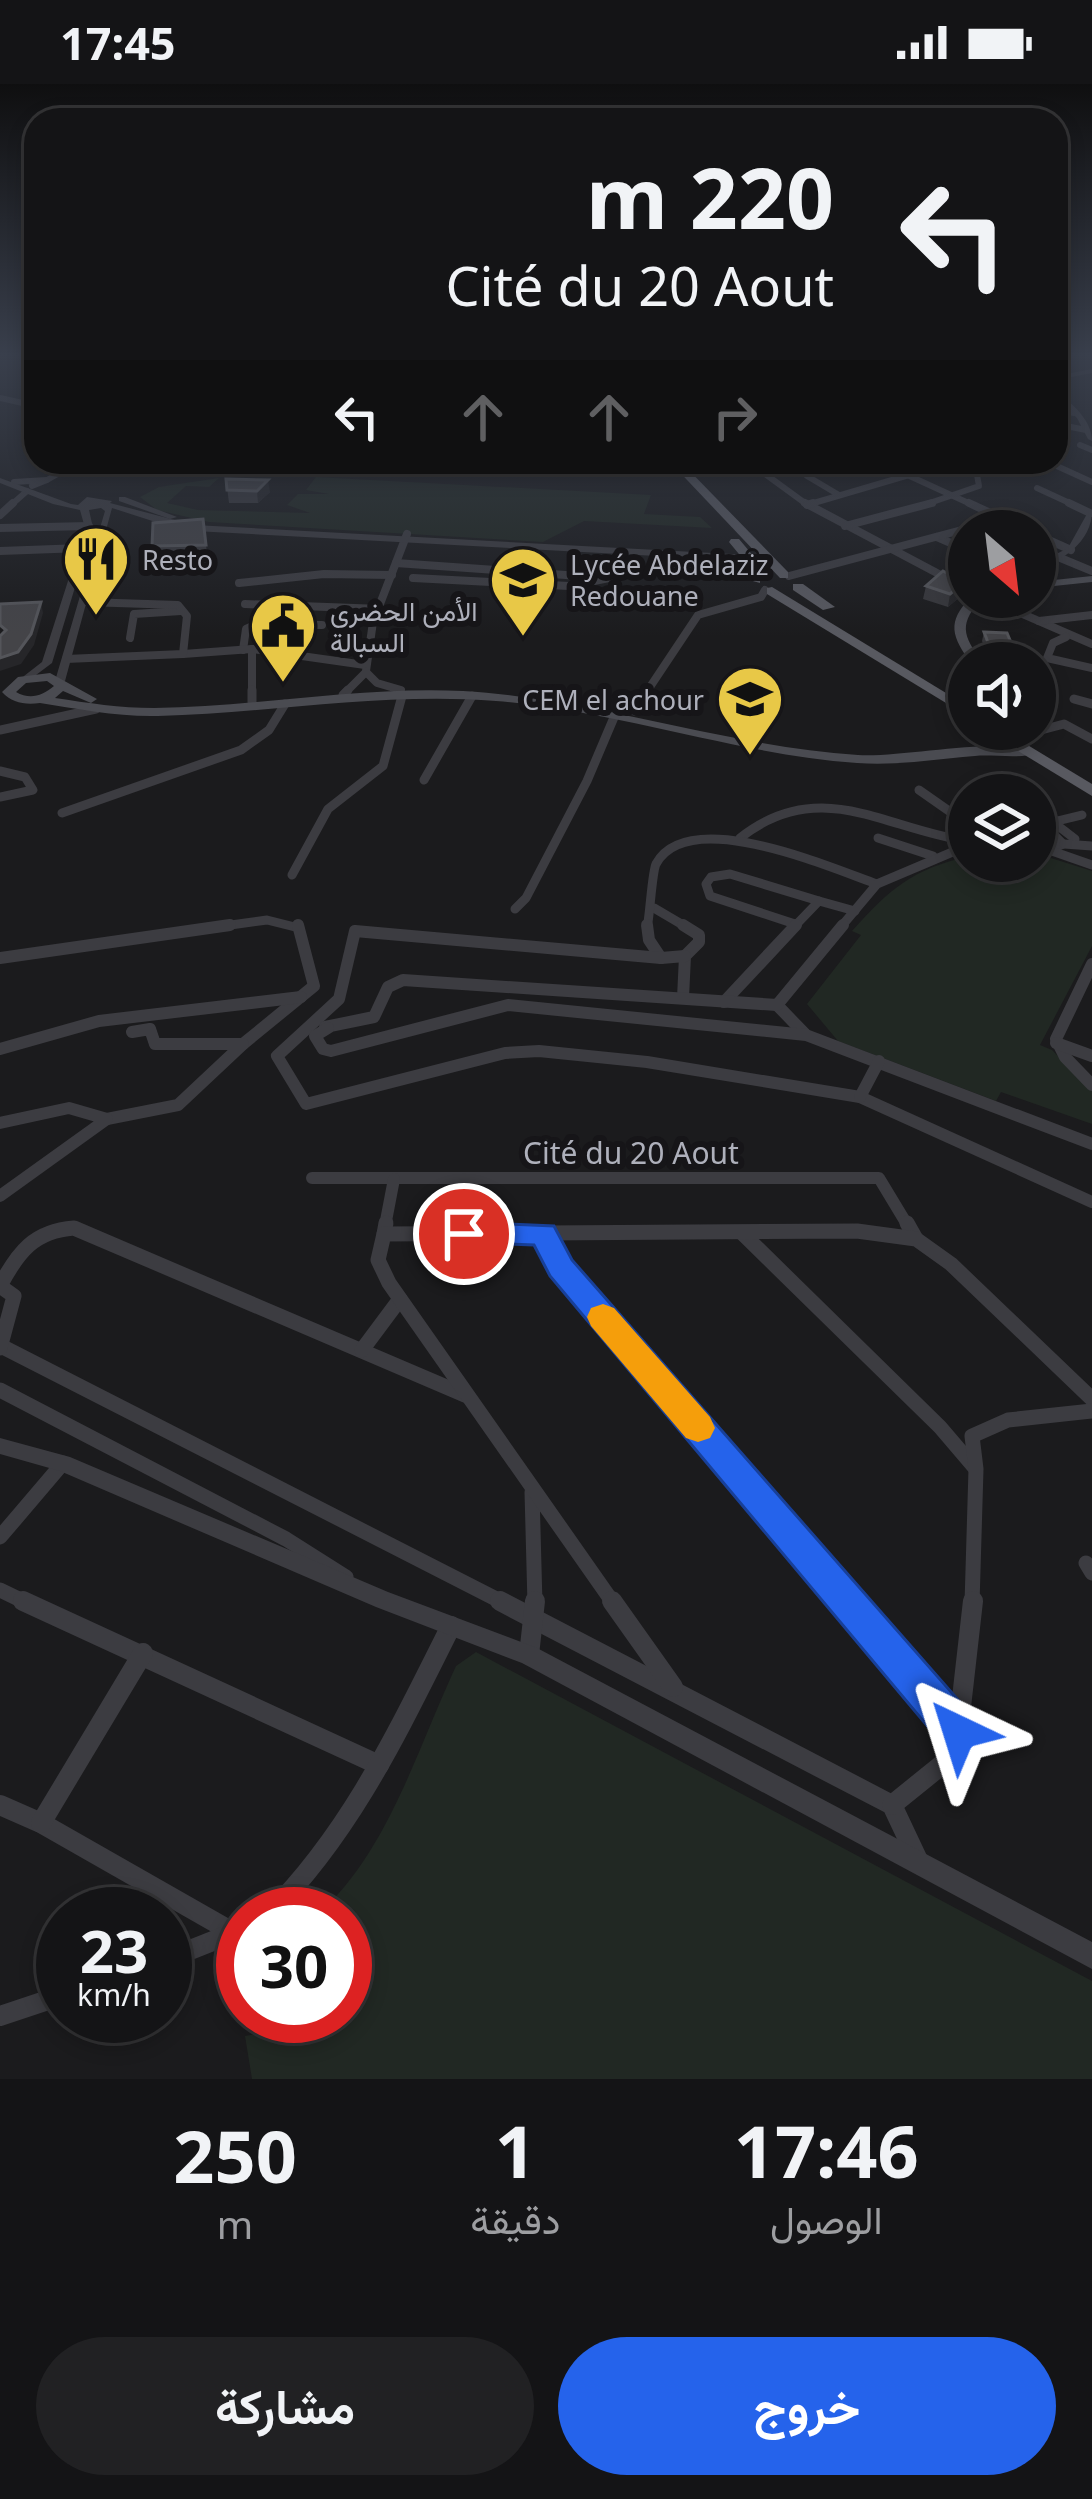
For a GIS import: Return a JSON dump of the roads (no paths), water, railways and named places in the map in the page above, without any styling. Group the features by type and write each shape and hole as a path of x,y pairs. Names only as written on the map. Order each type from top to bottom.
{"main road":[{"path":"671,474 691,502 747,554 764,587 948,700"},
{"path":"687,474 790,579 948,685"},
{"path":"1056,581 1092,575"},
{"path":"764,587 790,579"},
{"path":"7,691 28,678 124,705 484,691 634,711 862,754 948,750"},
{"path":"40,699 60,684"},
{"path":"7,691 96,709 157,712 401,693 472,696 615,715 861,760 930,759 972,750"},
{"path":"1033,750 1092,791"},
{"path":"1042,750 1092,776"}],"street":[{"path":"0,515 30,488 58,474"},
{"path":"765,474 807,505 948,579"},
{"path":"814,474 807,476 838,495"},
{"path":"844,526 956,497 979,486 980,479 971,474"},
{"path":"807,505 910,475 984,510"},
{"path":"4,480 47,480"},
{"path":"4,480 83,508 102,502"},
{"path":"30,488 129,508 172,526 747,554"},
{"path":"1037,488 1091,512 1071,550 1058,557"},
{"path":"60,684 109,510 102,502"},
{"path":"28,678 47,663 89,526 83,508"},
{"path":"0,528 89,526"},
{"path":"790,579 948,534"},
{"path":"343,695 365,669 368,628 381,609 405,537"},
{"path":"938,537 948,542"},
{"path":"1056,543 1071,550"},
{"path":"0,551 82,548"},
{"path":"1058,557 1092,575"},
{"path":"396,563 609,578 569,586 413,578"},
{"path":"239,583 324,574 392,575"},
{"path":"634,711 698,615 761,597 764,587"},
{"path":"86,602 167,602 182,610 187,616 183,654"},
{"path":"245,604 381,609"},
{"path":"130,638 134,614 182,610"},
{"path":"1038,621 1092,615"},
{"path":"1031,618 1066,637 1092,644"},
{"path":"252,701 246,629 256,625 322,626"},
{"path":"1066,637 1053,644 1048,658 1092,668"},
{"path":"66,659 248,649 365,669 377,682 401,693 383,766 328,809 292,875"},
{"path":"424,780 472,696"},
{"path":"1074,700 1092,704"},
{"path":"62,813 241,750 259,740 285,704"},
{"path":"0,730 96,709"},
{"path":"514,909 526,898 587,781 615,715"},
{"path":"1056,725 1064,724 1092,739"},
{"path":"0,771 25,777 33,790 0,797"},
{"path":"919,790 948,810"},
{"path":"740,838 764,821 817,808 895,819 948,836"},
{"path":"1056,822 1082,815"},
{"path":"1056,825 1066,841"},
{"path":"661,958 648,941 646,922 654,908 649,884 665,851 685,838 740,838 877,884"},
{"path":"878,838 934,856"},
{"path":"1056,839 1092,843"},
{"path":"1056,846 1066,841"},
{"path":"777,1005 877,884 948,851"},
{"path":"1056,852 1092,865"},
{"path":"795,924 710,896 706,884 711,878 730,874 855,911"},
{"path":"724,1002 819,902"},
{"path":"654,908 699,935 699,942 685,956 661,958 355,931 339,999 277,1056 306,1104 480,1056 539,1051 647,1062 860,1096 1092,1202"},
{"path":"0,958 287,921 298,925 314,986 178,1105 107,1119 0,1196"},
{"path":"683,998 685,956"},
{"path":"1056,1043 1092,964"},
{"path":"806,1035 777,1005 632,999 403,980 388,987 374,1017 328,1028 315,1036 322,1049 331,1051 508,1005 806,1035 1092,1144"},
{"path":"0,1048 98,1021 302,997"},
{"path":"313,1024 328,1028"},
{"path":"132,1032 150,1029 155,1044 243,1044"},
{"path":"1056,1043 1092,1056"},
{"path":"1056,1043 1091,1083"},
{"path":"860,1096 879,1061"},
{"path":"0,1124 38,1112 93,1109 107,1119"},
{"name":"Cité du 20 Aout","path":"312,1178 878,1178 916,1239 951,1264 1092,1399"},
{"path":"394,1179 384,1234 376,1245 377,1263 532,1491 674,1687"},
{"path":"466,1396 74,1228 36,1234 19,1248 0,1286 14,1296 0,1347 535,1615 892,1805 920,1864"},
{"path":"384,1234 857,1231 916,1239"},
{"path":"742,1233 940,1427 976,1469"},
{"path":"543,1234 561,1268 959,1732"},
{"path":"362,1350 400,1299"},
{"path":"0,1390 286,1539 383,1600"},
{"path":"892,1805 947,1760 959,1732 966,1690 976,1469 972,1436 986,1426 1092,1411"},
{"path":"0,1446 62,1463 383,1600 529,1655 1092,1955"},
{"path":"0,1537 62,1463"},
{"path":"529,1655 535,1615 532,1491"},
{"path":"0,1590 379,1765"},
{"path":"299,1887 379,1765 451,1626"},
{"path":"41,1822 143,1653"},
{"path":"0,1805 41,1822 216,1918"},
{"path":"0,2016 36,2004"}],"place":[{"name":"Resto","path":"96,618"},
{"name":"Lycée Abdelaziz Redouane","path":"523,639"},
{"name":"الأمن الحضري السبالة","path":"283,685"},
{"name":"CEM el achour","path":"750,758"}]}
